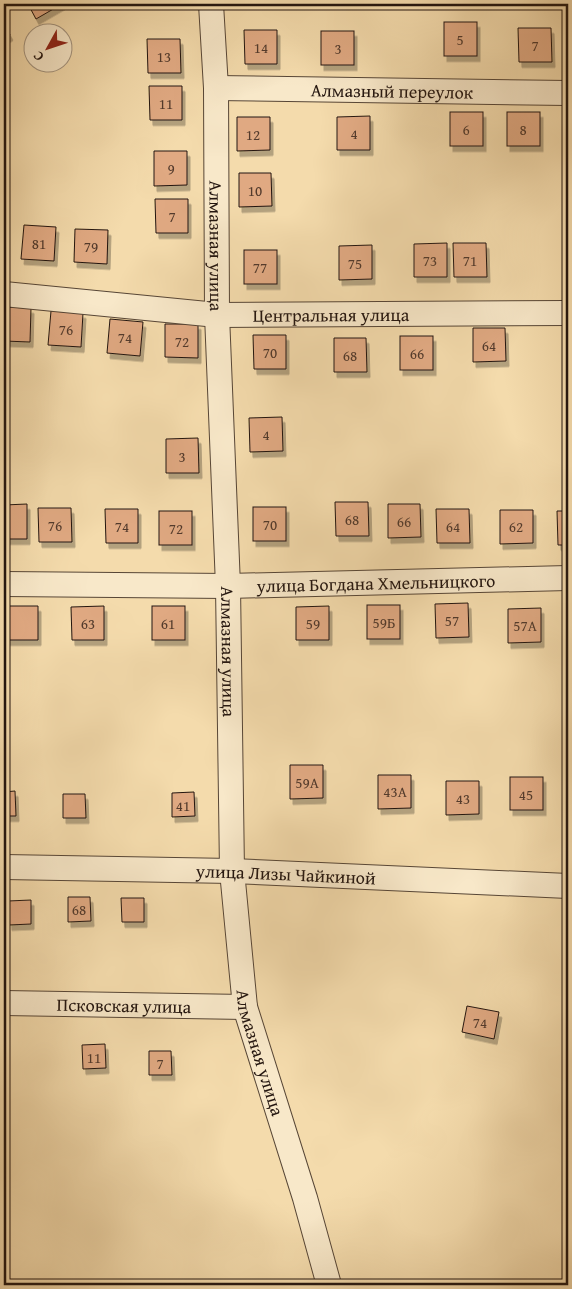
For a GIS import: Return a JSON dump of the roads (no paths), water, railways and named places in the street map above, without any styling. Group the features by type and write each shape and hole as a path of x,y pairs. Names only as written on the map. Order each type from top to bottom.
{"street":[{"name":"Алмазная улица","path":"211,4 216,88 217,314 228,586 232,871 245,1007 305,1198 329,1285"},
{"name":"Алмазный переулок","path":"216,88 568,93"},
{"name":"Центральная улица","path":"4,294 217,314 568,313"},
{"name":"улица Богдана Хмельницкого","path":"4,584 228,586 568,578"},
{"name":"улица Лизы Чайкиной","path":"4,866 232,871 568,886"},
{"name":"Псковская улица","path":"4,1003 245,1007"}]}
